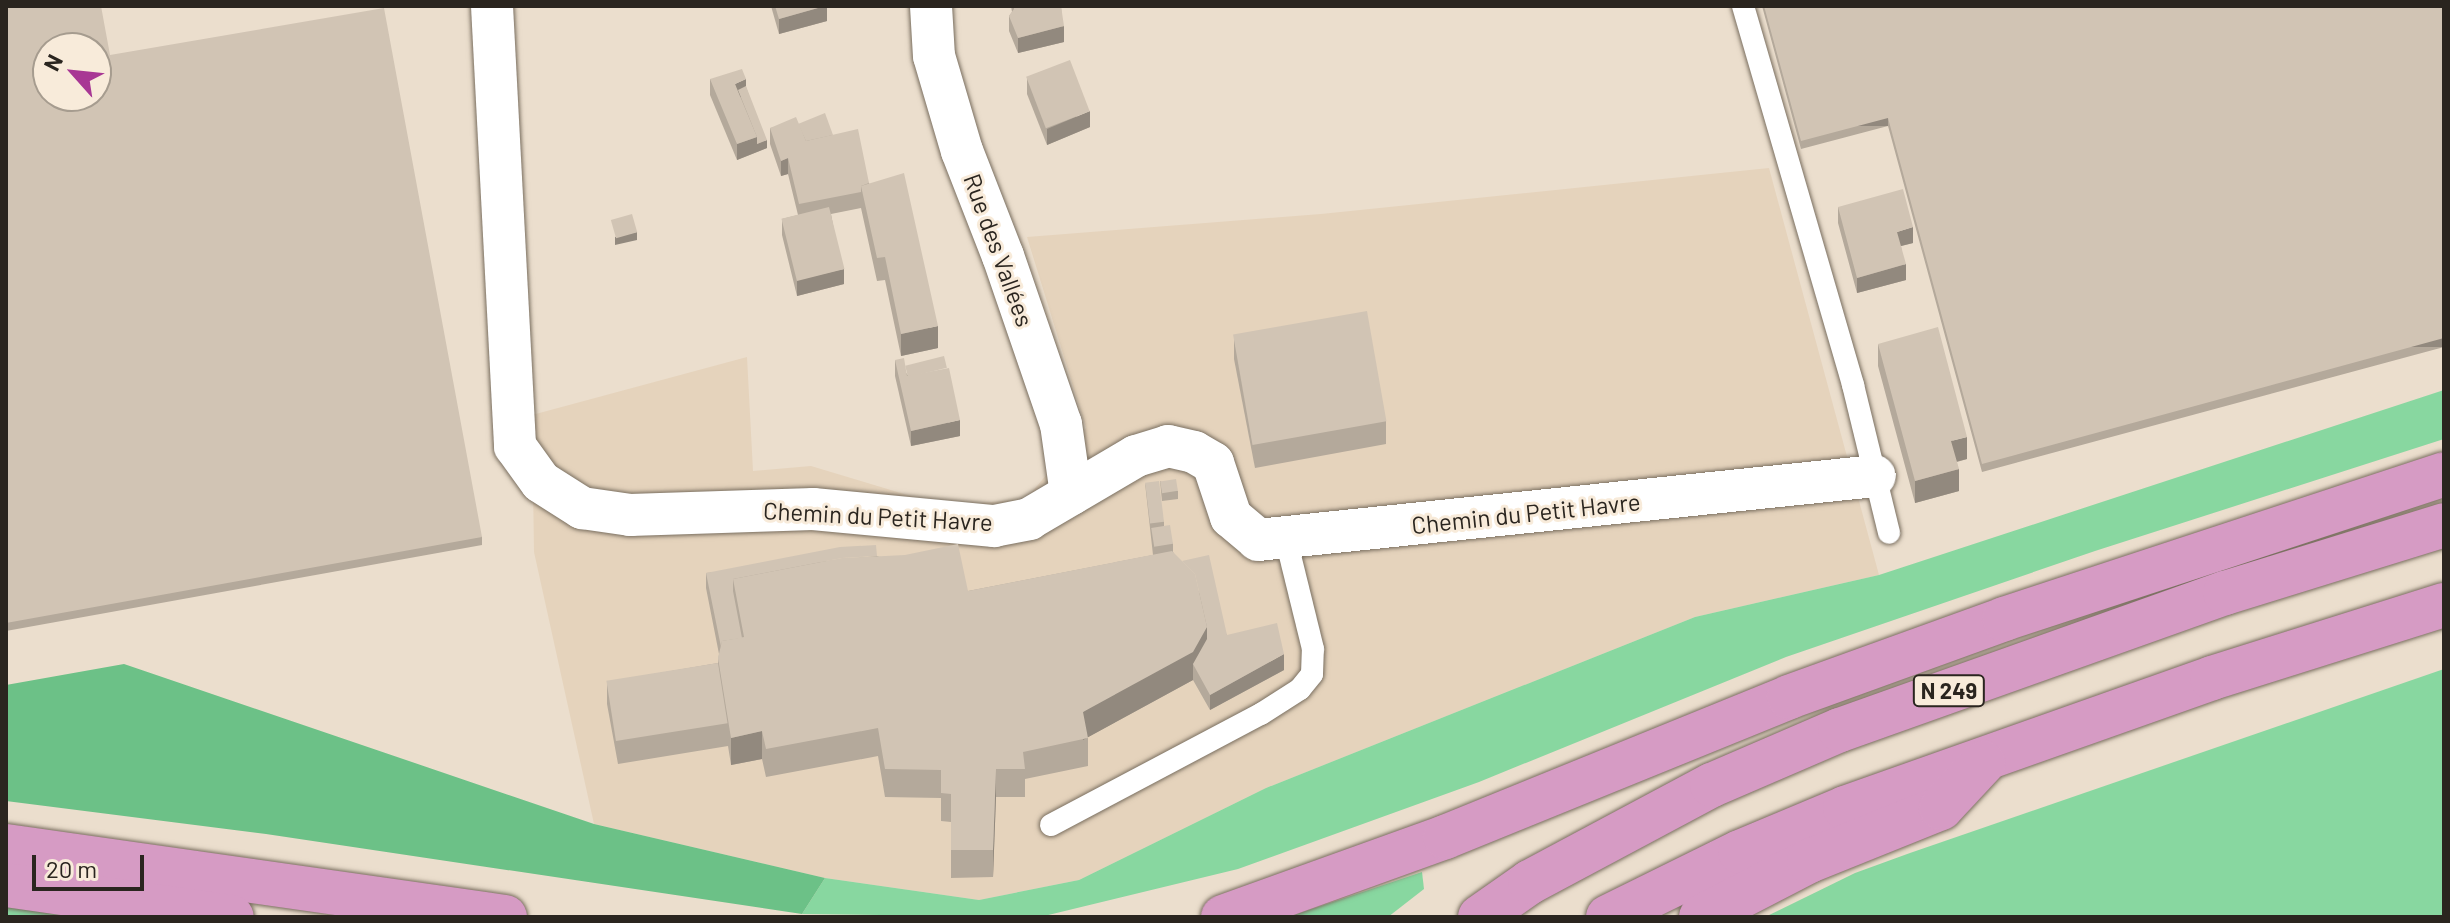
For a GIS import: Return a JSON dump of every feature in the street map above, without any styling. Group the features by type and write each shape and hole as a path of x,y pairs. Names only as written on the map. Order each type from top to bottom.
{"highway":[{"path":"1223,917 1319,885 1789,697 2004,619 2444,474"},
{"name":"N 249","path":"1480,917 1530,882 1712,785 1840,730 2225,593 2444,525"},
{"path":"1608,917 1740,852 1845,808 2212,678 2444,605"},
{"path":"1701,917 1809,861 1941,808 1986,760"},
{"path":"6,846 505,917"},
{"path":"6,885 232,917"}],"street":[{"name":"Chemin du Petit Havre","path":"492,6 515,446 541,482 582,508 630,515 813,509 994,526 1029,519 1136,456 1168,446 1194,452 1213,463 1231,517 1258,540 1875,476"},
{"name":"Rue des Vallées","path":"931,6 934,56 962,151 1003,256 1061,424 1071,494"}],"lane":[{"path":"1743,6 1889,533"},
{"path":"1051,825 1261,714 1300,689 1312,674 1313,649 1286,539"}],"shaded area":[{"path":"1769,168 1879,575 1695,617 1266,788 1079,880 979,900 825,878 594,824 534,552 532,415 747,357 753,471 811,466 944,506 1026,499 1086,428 1027,237 1321,214"}],"green space":[{"path":"2444,390 2444,439 2095,551 1786,657 1479,782 1238,869 1040,917 802,914 825,878 979,900 1079,880 1266,788 1695,617 1879,575"},
{"path":"124,664 594,824 825,878 802,914 266,834 6,801 6,685"},
{"path":"2444,669 2444,917 1765,917 1855,873"},
{"path":"1422,872 1424,889 1388,917 1288,917"},
{"path":"6,906 73,917 6,917"}],"building":[{"path":"6,6 101,6 106,32 32,32 32,112 112,112 112,55 384,8 482,537 6,623"},
{"path":"775,6 825,6 779,19"},
{"path":"1014,6 1061,6 1064,26 1018,38 1009,16"},
{"path":"1764,6 2444,6 2444,338 1982,464 1888,118 1801,141"},
{"path":"1070,60 1090,111 1046,128 1026,77"},
{"path":"742,69 746,79 735,84 757,137 737,144 710,79"},
{"path":"746,86 767,140 757,144 738,90"},
{"path":"825,113 833,135 806,141 798,124"},
{"path":"796,117 806,141 858,129 869,183 861,186 861,192 799,204 788,158 781,161 770,128"},
{"path":"904,173 938,326 901,334 885,257 877,258 861,186"},
{"path":"1903,189 1913,227 1897,232 1906,264 1857,278 1838,207"},
{"path":"829,207 844,269 797,281 781,219"},
{"path":"632,214 637,232 616,238 611,220"},
{"path":"1367,311 1386,421 1253,445 1233,335"},
{"path":"1938,327 1967,437 1951,441 1959,469 1915,481 1878,344"},
{"path":"944,356 947,368 908,377 905,366"},
{"path":"904,358 907,376 949,368 960,420 911,431 895,360"},
{"path":"1176,479 1178,491 1162,493 1160,482"},
{"path":"1159,481 1164,522 1150,523 1145,483"},
{"path":"1170,525 1173,544 1154,547 1151,528"},
{"path":"958,544 968,591 1172,551 1195,574 1207,627 1193,652 1083,712 1088,738 1023,752 1025,769 996,769 993,850 951,850 951,794 941,793 941,770 885,769 878,728 766,749 762,731 731,738 718,658 722,641 744,637 733,579 842,558 905,555"},
{"path":"876,545 877,556 842,558 733,579 742,638 722,641 721,647 706,573 840,547"},
{"path":"1209,555 1227,635 1277,623 1284,654 1210,695 1193,664 1207,639 1207,627 1195,574 1182,561"},
{"path":"718,663 728,723 616,741 606,681"}]}
